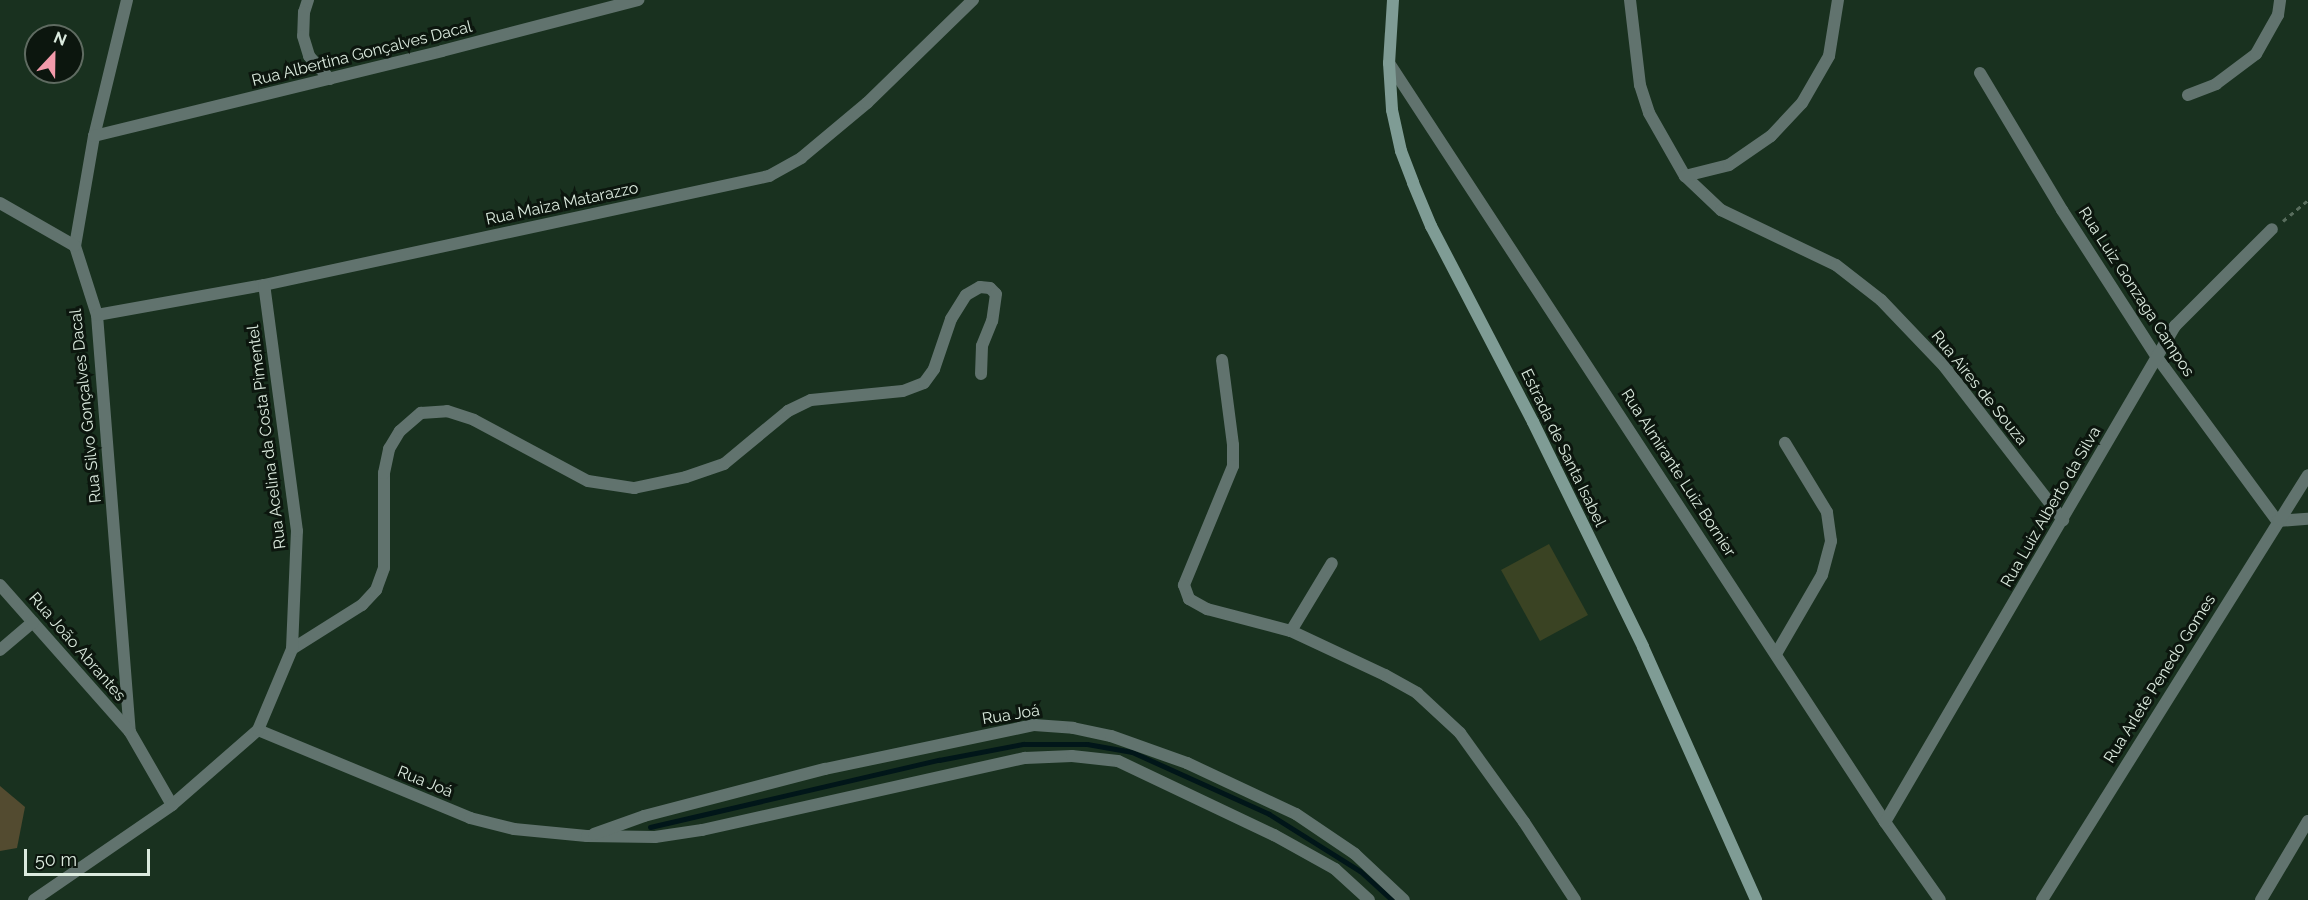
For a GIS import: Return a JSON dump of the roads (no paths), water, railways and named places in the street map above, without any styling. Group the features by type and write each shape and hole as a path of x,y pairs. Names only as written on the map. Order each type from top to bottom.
{"main road":[{"name":"Estrada de Santa Isabel","path":"1392,0 1389,63 1392,110 1401,151 1431,226 1533,422 1643,647 1756,900"}],"street":[{"name":"Rua Silvo Gonçalves Dacal","path":"128,0 94,136 75,246 97,315 130,732 172,805"},
{"path":"308,0 304,12 303,36 309,56 330,79"},
{"name":"Rua Albertina Gonçalves Dacal","path":"94,136 330,79 638,0"},
{"name":"Rua Maiza Matarazzo","path":"97,315 264,285 769,176 801,158 859,110 973,0"},
{"name":"Rua Aires de Souza","path":"1630,0 1640,85 1649,113 1685,176 1721,210 1836,265 1881,300 1944,366 2063,520"},
{"path":"1685,176 1729,165 1771,136 1802,103 1829,56 1838,0"},
{"path":"2188,94 2226,78 2256,54 2278,15 2280,0"},
{"name":"Rua Almirante Luiz Bornier","path":"1389,63 1885,822 1940,900"},
{"name":"Rua Luiz Gonzaga Campos","path":"1980,73 2062,210 2156,356 2277,521"},
{"path":"0,203 75,246"},
{"name":"Rua Luiz Alberto da Silva","path":"1885,822 2175,326 2202,296 2272,229"},
{"name":"Rua Acelina da Costa Pimentel","path":"34,900 172,805 258,730 292,649 297,531 264,285"},
{"path":"292,649 362,605 376,590 384,568 384,473 389,449 399,430 421,413 447,411 474,420 588,481 634,488 686,477 724,464 789,411 811,400 903,391 924,383 934,369 951,319 966,295 980,287 990,288 996,294 992,321 982,346 981,374"},
{"path":"1222,360 1233,445 1233,466 1184,585 1189,599 1208,609 1291,631 1385,675 1417,693 1439,711 1460,733 1524,822 1575,900"},
{"path":"1776,654 1822,575 1831,541 1827,512 1785,443"},
{"name":"Rua Arlete Penedo Gomes","path":"2042,900 2277,521 2308,476"},
{"path":"2277,521 2308,519"},
{"path":"1291,631 1332,563"},
{"name":"Rua João Abrantes","path":"0,585 130,732"},
{"path":"0,650 33,622"},
{"name":"Rua Joá","path":"587,836 644,816 825,769 1034,725 1073,728 1111,736 1187,763 1296,814 1355,854 1404,900"},
{"name":"Rua Joá","path":"258,730 470,818 514,829 587,836 655,837 702,830 1025,758 1072,756 1118,761 1219,807 1335,869 1370,900"},
{"path":"2261,900 2308,821"}],"waterway":[{"path":"650,827 939,760 1023,744 1087,744 1132,752 1269,814 1360,871 1392,900"}]}
